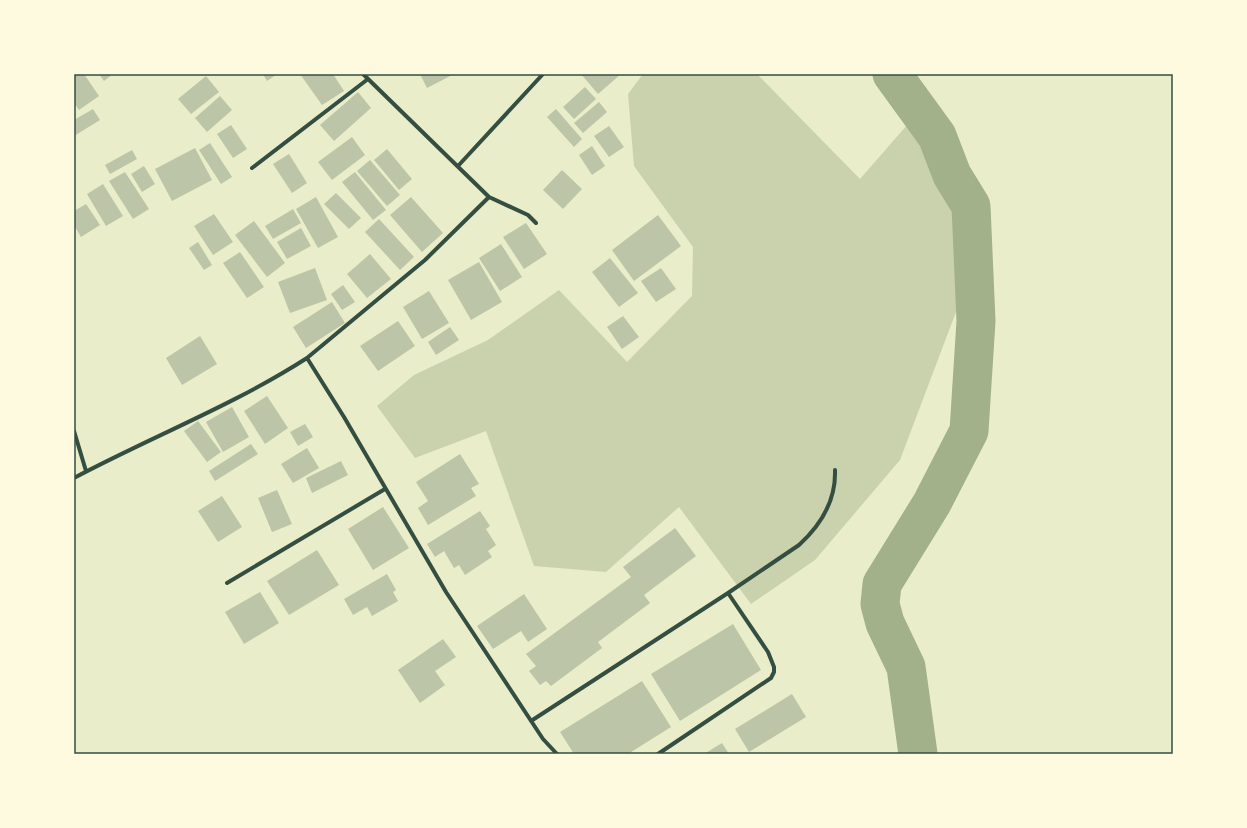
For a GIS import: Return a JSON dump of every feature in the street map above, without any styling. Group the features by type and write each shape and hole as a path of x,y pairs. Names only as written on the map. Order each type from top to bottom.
{"street":[{"path":"363,74 489,197 528,215 536,223"},
{"path":"458,166 543,74"},
{"path":"252,168 368,79"},
{"path":"74,478 161,436 284,373 307,358 426,260 489,197"},
{"path":"307,358 344,417 446,592 531,721 556,754"},
{"path":"74,431 86,471"},
{"path":"531,721 728,593 810,535 821,520 831,499 835,470"},
{"path":"227,583 385,489"},
{"path":"658,754 770,680 773,676 774,667 768,652 728,593"}],"green space":[{"path":"643,74 757,74 860,179 928,101 987,230 900,460 815,560 751,604 679,507 606,572 534,566 486,431 415,458 377,406 414,375 488,340 559,290 627,362 692,296 693,247 634,166 628,94"}],"building":[{"path":"74,74 84,74 99,96 79,110 74,103"},
{"path":"99,74 113,74 104,81"},
{"path":"263,74 277,74 267,81"},
{"path":"300,74 333,74 344,91 322,105"},
{"path":"420,74 454,74 427,88"},
{"path":"581,74 621,74 598,94"},
{"path":"206,76 219,92 191,114 178,99"},
{"path":"585,87 596,99 574,119 563,107"},
{"path":"358,92 371,108 334,141 320,125"},
{"path":"220,96 232,110 207,132 195,118"},
{"path":"599,102 607,112 583,133 574,123"},
{"path":"93,109 100,120 74,136 74,120"},
{"path":"556,109 582,139 574,147 547,117"},
{"path":"231,125 247,149 233,158 217,134"},
{"path":"609,126 624,147 609,157 594,136"},
{"path":"352,137 365,155 332,180 318,162"},
{"path":"210,143 232,177 221,184 199,150"},
{"path":"592,146 605,166 592,175 579,155"},
{"path":"195,148 212,180 172,201 155,169"},
{"path":"387,149 412,179 399,190 374,160"},
{"path":"132,150 137,159 110,174 105,165"},
{"path":"289,154 307,183 292,193 273,164"},
{"path":"370,160 400,195 387,206 357,171"},
{"path":"144,166 155,184 142,192 131,174"},
{"path":"562,170 582,189 563,209 543,190"},
{"path":"125,172 149,209 133,219 109,181"},
{"path":"355,172 386,210 373,220 342,182"},
{"path":"103,184 123,216 106,226 87,194"},
{"path":"336,193 361,218 349,229 324,204"},
{"path":"316,197 338,237 318,248 296,209"},
{"path":"411,197 443,233 422,252 390,215"},
{"path":"86,204 100,225 81,237 74,225 74,211"},
{"path":"293,209 301,223 273,239 265,226"},
{"path":"214,214 233,242 213,255 194,226"},
{"path":"658,215 681,246 634,281 612,250"},
{"path":"379,219 414,257 400,270 365,232"},
{"path":"254,221 285,263 267,277 235,235"},
{"path":"526,223 547,254 524,269 503,237"},
{"path":"301,228 311,246 287,259 277,242"},
{"path":"198,242 212,265 204,270 189,248"},
{"path":"501,244 522,277 500,291 479,258"},
{"path":"240,252 264,287 247,298 223,263"},
{"path":"370,254 391,279 367,298 347,274"},
{"path":"610,258 638,293 619,307 592,272"},
{"path":"479,262 502,302 471,320 448,280"},
{"path":"315,268 327,300 290,313 278,282"},
{"path":"661,268 676,289 656,302 641,281"},
{"path":"343,285 355,302 342,310 331,294"},
{"path":"429,291 449,323 422,339 403,307"},
{"path":"332,302 345,323 306,348 293,327"},
{"path":"623,316 639,337 622,349 607,327"},
{"path":"398,321 415,346 378,371 360,346"},
{"path":"450,327 459,340 436,355 428,342"},
{"path":"200,336 217,364 182,385 166,358"},
{"path":"267,396 288,428 265,444 244,411"},
{"path":"232,407 249,437 223,452 206,422"},
{"path":"198,421 221,452 207,462 184,431"},
{"path":"305,424 313,437 298,446 290,432"},
{"path":"251,444 258,454 215,481 209,471"},
{"path":"307,448 319,468 293,483 281,464"},
{"path":"460,454 479,484 471,488 476,496 428,525 418,508 428,501 416,482"},
{"path":"341,461 348,475 312,493 306,478"},
{"path":"277,490 292,524 272,532 258,498"},
{"path":"222,496 242,527 218,542 198,511"},
{"path":"383,507 409,548 373,570 348,529"},
{"path":"480,511 490,526 486,529 496,545 488,551 492,557 465,575 459,565 454,568 444,551 435,557 427,544"},
{"path":"675,528 696,556 644,595 650,603 598,642 602,648 551,686 546,681 540,685 529,671 536,666 526,654 631,577 623,567"},
{"path":"317,550 339,585 289,615 267,581"},
{"path":"387,574 396,590 393,592 398,601 372,616 367,607 353,615 344,599"},
{"path":"260,592 279,623 244,644 225,612"},
{"path":"524,594 547,629 528,642 521,631 493,649 477,626"},
{"path":"733,624 761,670 680,721 651,674"},
{"path":"443,639 456,657 435,671 445,685 420,703 398,670"},
{"path":"642,681 671,727 628,754 574,754 560,732"},
{"path":"792,694 806,717 749,752 735,729"},
{"path":"722,743 729,754 704,754"}],"waterway":[{"path":"892,74 937,136 952,175 971,206 976,321 969,431 932,503 882,584 880,604 885,623 906,667 918,754"}]}
